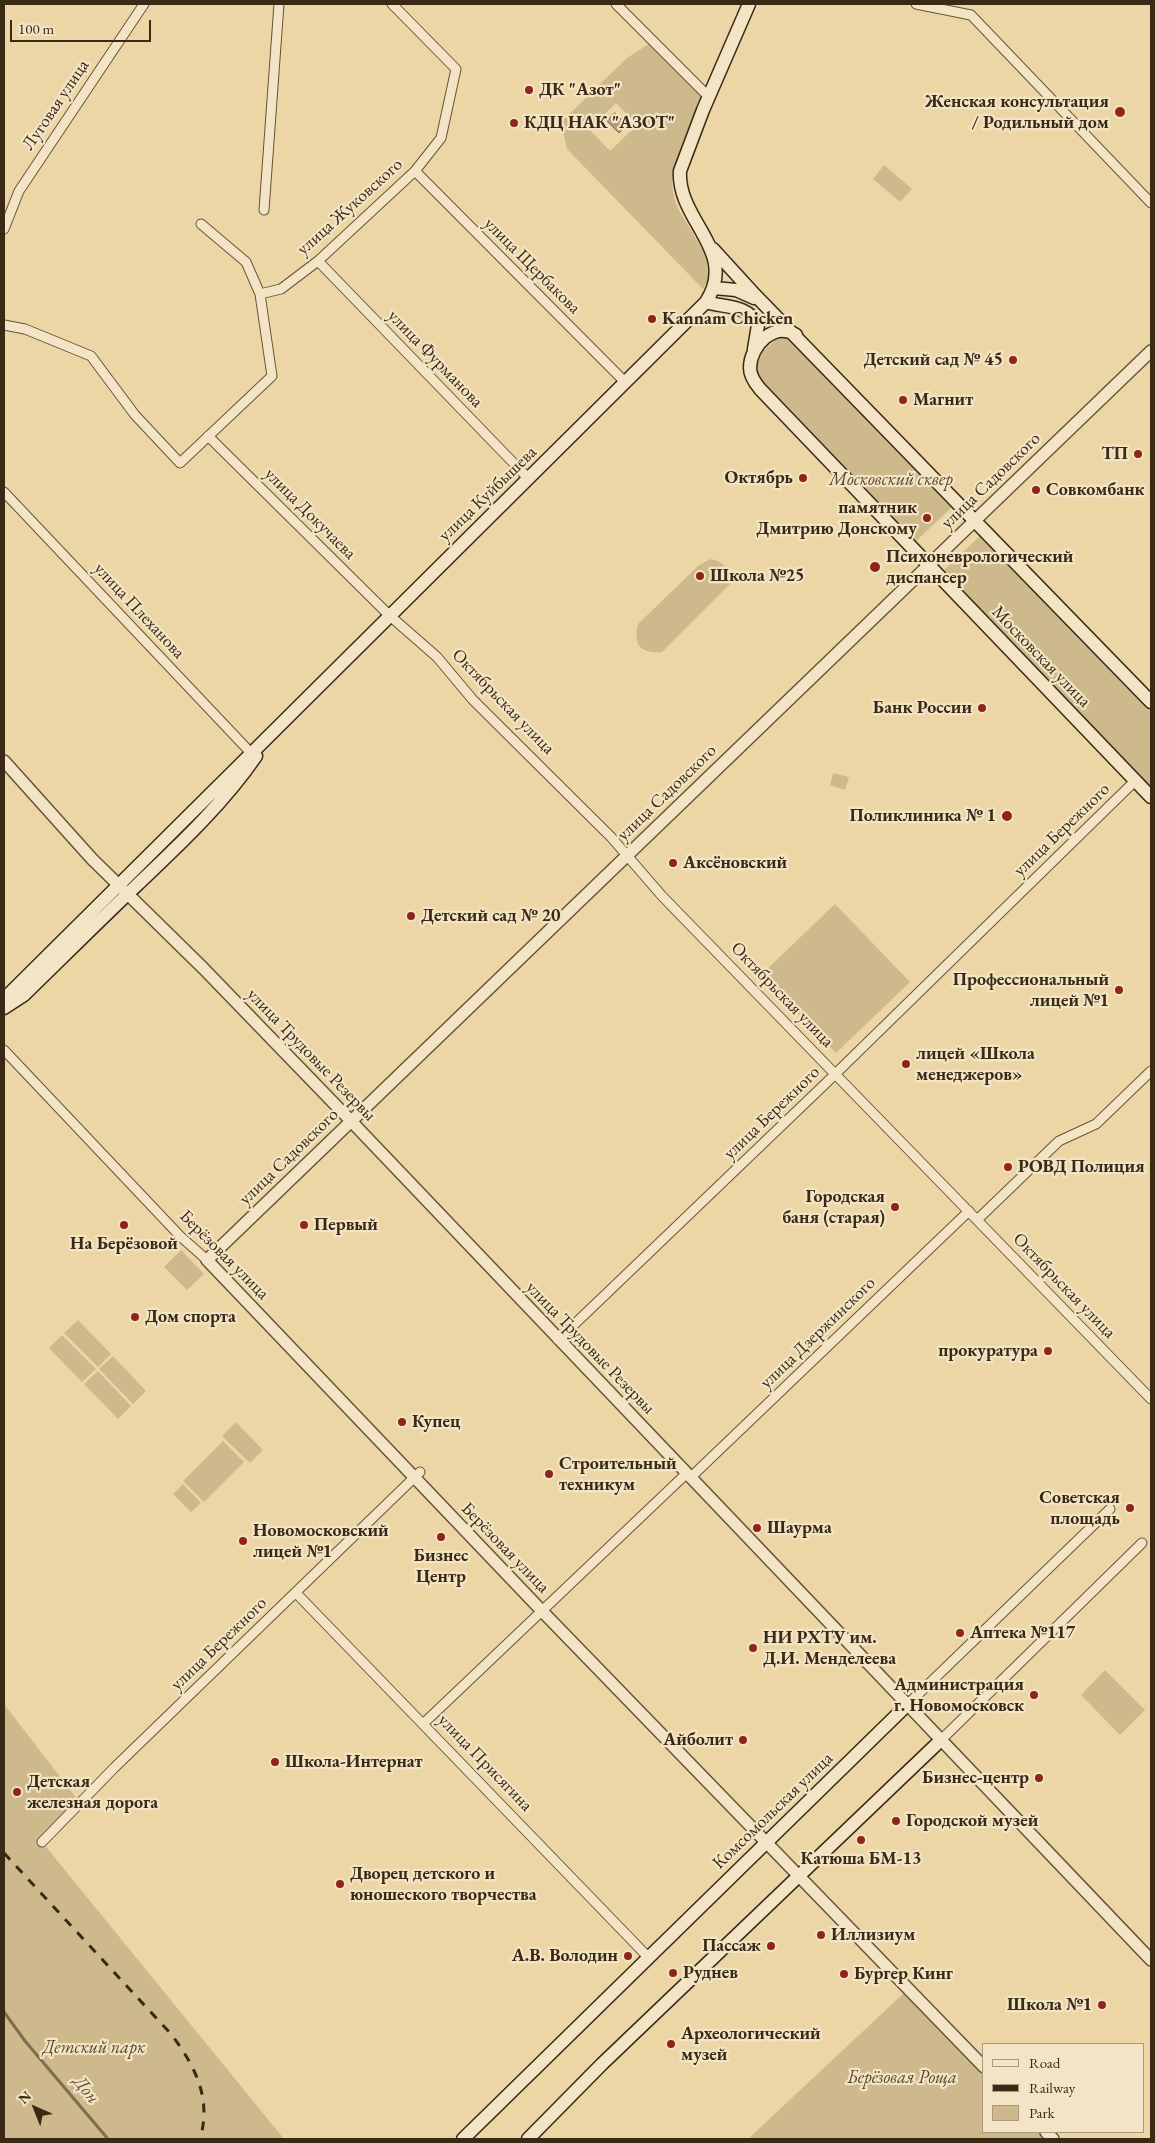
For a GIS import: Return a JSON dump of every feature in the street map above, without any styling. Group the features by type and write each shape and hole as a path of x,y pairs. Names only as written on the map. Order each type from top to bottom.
{"main road":[{"path":"749,4 683,160 680,180 684,199 710,245 762,302 1151,702"},
{"name":"улица Куйбышева","path":"123,890 251,752 706,302 714,288 716,267 710,245"},
{"path":"714,288 736,290 762,302"},
{"name":"Московская улица","path":"706,302 734,306 751,314 758,324 750,368 751,375 760,389 1151,797"},
{"path":"753,353 774,332 788,330 796,335"},
{"path":"4,999 213,810 243,775 284,720"},
{"path":"4,1008 24,995 123,890"},
{"name":"Комсомольская улица","path":"463,2139 907,1705"},
{"path":"528,2139 602,2064 941,1740"}],"street":[{"name":"Луговая улица","path":"4,229 19,191 144,4"},
{"path":"264,210 279,4"},
{"name":"улица Жуковского","path":"260,294 281,289 318,261 415,171 441,138 456,69 392,4"},
{"path":"616,4 709,97"},
{"path":"916,4 971,15 1151,203"},
{"name":"улица Щербакова","path":"415,171 626,383"},
{"path":"4,325 25,329 91,356 135,415 180,463 272,376 260,294 246,262 201,224"},
{"name":"улица Фурманова","path":"318,261 529,479"},
{"name":"улица Садовского","path":"207,1260 1151,351"},
{"name":"улица Докучаева","path":"208,436 389,615"},
{"name":"улица Плеханова","path":"4,492 251,752"},
{"name":"Октябрьская улица","path":"389,615 437,657 473,700 611,836 662,896 1151,1399"},
{"name":"улица Трудовые Резервы","path":"4,761 123,890 203,968 351,1121 1151,1960"},
{"name":"улица Бережного","path":"558,1340 836,1074 1136,781"},
{"name":"Берёзовая улица","path":"4,1050 174,1230 207,1260 417,1475 541,1610 982,2065"},
{"path":"977,1220 1059,1141 1096,1124 1151,1071"},
{"name":"улица Дзержинского","path":"424,1723 541,1610 688,1476 968,1211"},
{"name":"улица Бережного","path":"42,1842 122,1760 417,1475"},
{"name":"Комсомольская улица","path":"907,1705 1110,1510"},
{"path":"941,1740 1142,1543"},
{"name":"улица Присягина","path":"296,1593 424,1723 649,1958"}],"green space":[{"path":"652,42 702,95 678,158 673,184 674,197 678,208 698,242 708,266 708,278 703,289 567,149 561,122 627,58","holes":["616,103 637,125 610,151 589,129"]},
{"path":"884,165 912,189 900,202 873,179"},
{"name":"Московский сквер","path":"781,335 789,337 953,506 914,543 757,379 755,359"},
{"name":"Московский сквер","path":"982,534 1151,710 1151,787 942,572"},
{"path":"711,559 720,562 726,567 730,584 662,652 643,650 637,638 638,624 699,565"},
{"path":"833,773 849,777 845,790 830,785"},
{"path":"835,904 910,982 836,1053 761,975"},
{"path":"181,1250 204,1274 187,1290 164,1267"},
{"path":"78,1320 111,1354 98,1367 64,1333"},
{"path":"62,1335 96,1369 82,1382 49,1348"},
{"path":"113,1356 146,1391 133,1404 99,1369"},
{"path":"98,1371 131,1406 118,1419 84,1384"},
{"path":"236,1422 263,1450 250,1463 222,1436"},
{"path":"223,1441 244,1462 204,1502 183,1481"},
{"path":"183,1484 201,1503 191,1512 173,1494"},
{"path":"1105,1670 1145,1710 1120,1735 1081,1695"},
{"name":"Детский парк","path":"4,1704 81,1804 42,1842 284,2139 4,2139"},
{"name":"Берёзовая Роща","path":"905,1992 982,2070 982,2133 1043,2133 1049,2139 748,2139"}],"shaded area":[{"path":"615,113 627,125 619,133 607,121"}],"waterway":[{"name":"Дон","path":"4,2012 25,2041 108,2139"}],"railway":[{"path":"4,1853 180,2046 194,2070 202,2096 204,2110 200,2139"}],"place":[{"name":"ДК \"Азот\"","path":"529,90"},
{"name":"Женская консультация / Родильный дом","path":"1120,112"},
{"name":"КДЦ НАК \"АЗОТ\"","path":"514,123"},
{"name":"Kannam Chicken","path":"652,319"},
{"name":"Детский сад № 45","path":"1013,360"},
{"name":"Магнит","path":"903,400"},
{"name":"ТП","path":"1138,454"},
{"name":"Октябрь","path":"803,478"},
{"name":"Совкомбанк","path":"1036,490"},
{"name":"памятник Дмитрию Донскому","path":"927,518"},
{"name":"Психоневрологический диспансер","path":"875,567"},
{"name":"Школа №25","path":"700,576"},
{"name":"Банк России","path":"982,708"},
{"name":"Поликлиника № 1","path":"1007,816"},
{"name":"Аксёновский","path":"673,863"},
{"name":"Детский сад № 20","path":"411,916"},
{"name":"Профессиональный лицей №1","path":"1119,990"},
{"name":"лицей «Школа менеджеров»","path":"906,1064"},
{"name":"РОВД Полиция","path":"1008,1167"},
{"name":"Городская баня (старая)","path":"895,1207"},
{"name":"На Берёзовой","path":"124,1225"},
{"name":"Первый","path":"304,1225"},
{"name":"Дом спорта","path":"135,1317"},
{"name":"прокуратура","path":"1048,1351"},
{"name":"Купец","path":"402,1422"},
{"name":"Строительный техникум","path":"549,1474"},
{"name":"Советская площадь","path":"1130,1508"},
{"name":"Шаурма","path":"757,1528"},
{"name":"Бизнес Центр","path":"441,1537"},
{"name":"Новомосковский лицей №1","path":"243,1541"},
{"name":"Аптека №117","path":"960,1633"},
{"name":"НИ РХТУ им. Д.И. Менделеева","path":"753,1648"},
{"name":"Администрация г. Новомосковск","path":"1034,1695"},
{"name":"Айболит","path":"743,1740"},
{"name":"Школа-Интернат","path":"275,1762"},
{"name":"Бизнес-центр","path":"1039,1778"},
{"name":"Детская железная дорога","path":"17,1792"},
{"name":"Городской музей","path":"896,1821"},
{"name":"Катюша БМ-13","path":"861,1840"},
{"name":"Дворец детского и юношеского творчества","path":"340,1884"},
{"name":"Иллизиум","path":"821,1935"},
{"name":"Пассаж","path":"771,1946"},
{"name":"А.В. Володин","path":"628,1956"},
{"name":"Руднев","path":"673,1973"},
{"name":"Бургер Кинг","path":"844,1974"},
{"name":"Школа №1","path":"1102,2005"},
{"name":"Археологический музей","path":"671,2044"}]}
